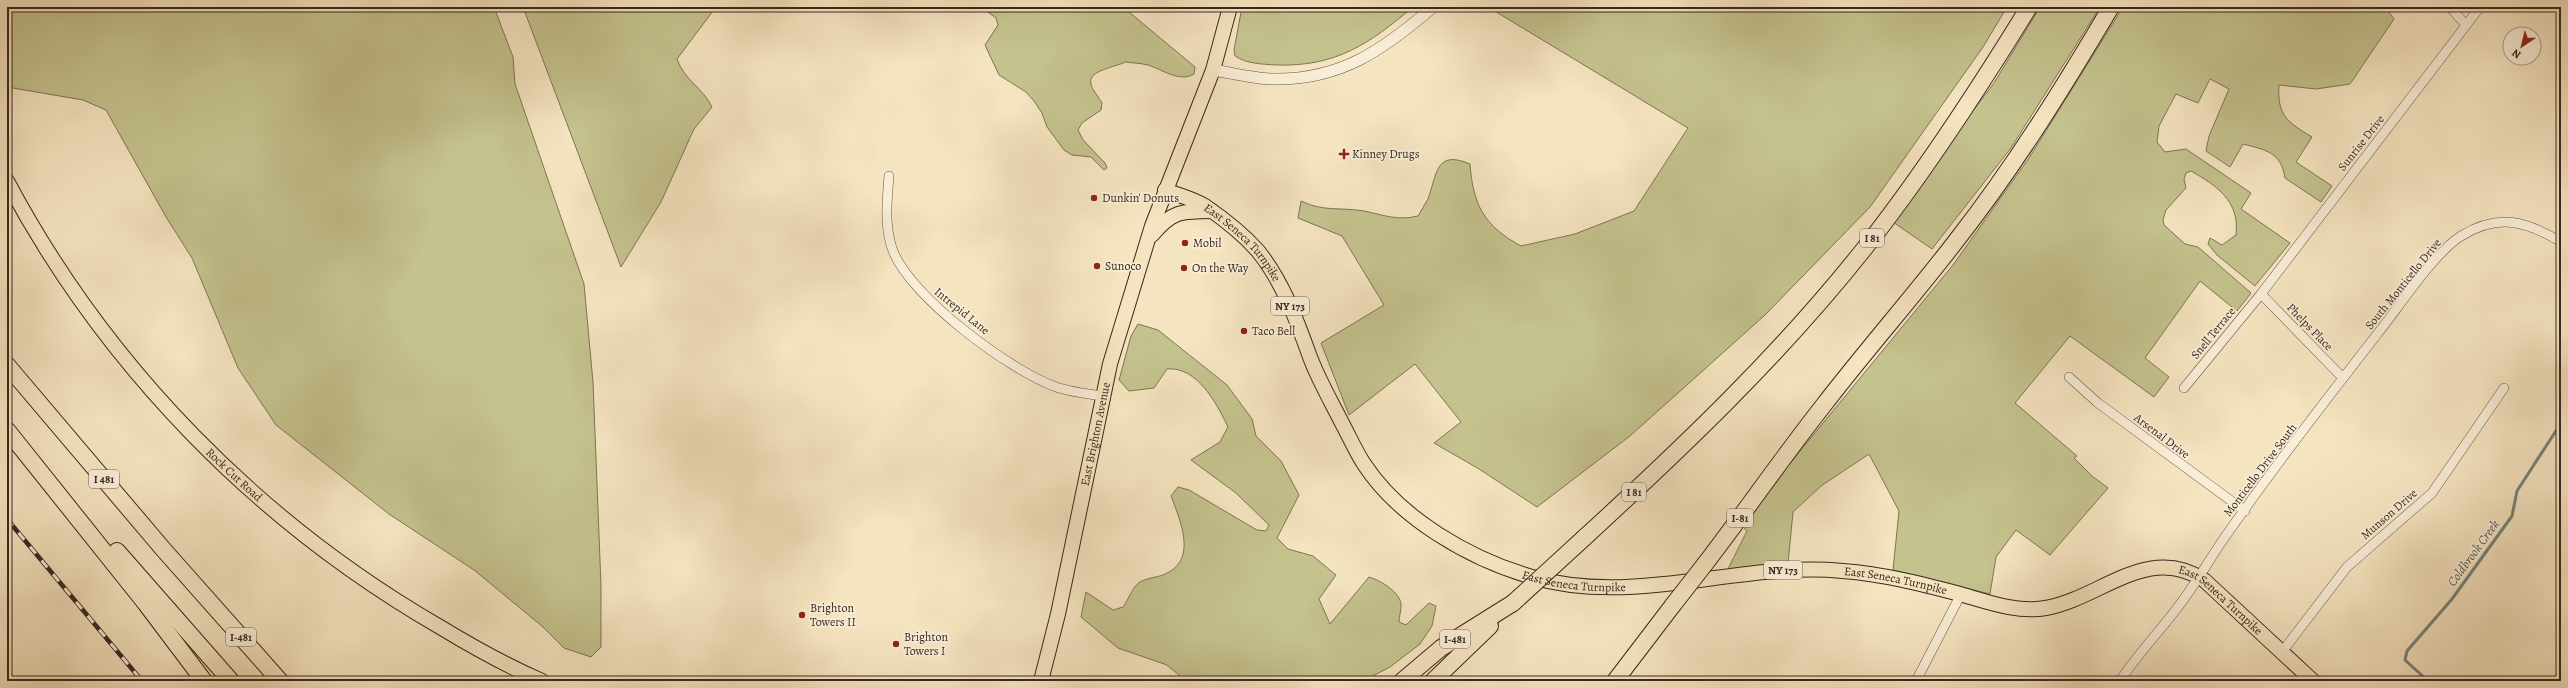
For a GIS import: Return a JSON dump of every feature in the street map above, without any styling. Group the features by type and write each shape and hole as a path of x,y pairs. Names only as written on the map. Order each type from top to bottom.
{"highway":[{"name":"I 81","path":"1433,681 1512,604 1684,445 1749,380 1863,250 1949,132 2029,7"},
{"name":"I-81","path":"1615,681 1747,510 1772,470 1863,355 1957,241 2055,101 2111,7"},
{"name":"I 481","path":"7,365 202,592"},
{"path":"7,430 43,472 204,681"},
{"path":"43,472 125,559 231,681"},
{"name":"I-481","path":"202,592 280,681"},
{"name":"I-481","path":"1402,681 1441,648 1512,604"}],"main road":[{"path":"1165,190 1213,70 1230,7"},
{"name":"Rock Cut Road","path":"7,181 28,222 89,311 130,366 220,463 331,557 400,604 483,653 542,681"},
{"name":"East Seneca Turnpike","path":"1165,190 1193,200 1212,212 1235,229 1258,252 1279,284 1336,410 1364,463 1386,493 1428,526 1492,563 1536,578 1601,588 1671,584 1795,569 1843,570 1892,577 1961,594 1997,605 2023,609 2042,609 2065,603 2135,572 2159,566 2186,570 2198,577 2313,681"},
{"name":"East Brighton Avenue","path":"1041,681 1058,614 1110,364 1147,242 1165,190"},
{"path":"1147,242 1166,219 1176,214 1186,211 1212,212"}],"street":[{"path":"1213,70 1269,79 1292,79 1315,76 1341,69 1383,47 1433,7"},
{"path":"2450,7 2466,25"},
{"name":"Sunrise Drive","path":"2261,294 2480,7"},
{"name":"Intrepid Lane","path":"889,176 889,236 899,265 919,290 989,348 1030,375 1055,387 1103,396"},
{"name":"South Monticello Drive","path":"2343,378 2438,258 2460,237 2472,230 2510,222 2523,222 2538,228 2561,242"},
{"name":"Phelps Place","path":"2261,294 2343,378"},
{"name":"Snell Terrace","path":"2184,388 2261,294"},
{"name":"Arsenal Drive","path":"2069,377 2098,403 2245,511"},
{"name":"Monticello Drive South","path":"2120,681 2343,378"},
{"name":"Munson Drive","path":"2282,652 2347,567 2432,493 2504,388"},
{"path":"1916,681 1961,594"}],"shaded area":[{"path":"7,7 494,7 513,57 515,84 584,284 593,382 601,586 601,647 591,657 564,648 543,627 474,570 389,514 276,425 238,368 192,258 166,217 106,110 83,100 7,87"},
{"path":"523,7 716,7 677,59 684,73 704,94 712,107 694,129 661,202 621,267"},
{"path":"981,7 1123,7 1195,67 1194,74 1183,77 1177,76 1148,65 1125,62 1098,72 1094,75 1091,79 1091,84 1102,103 1101,110 1082,123 1078,130 1083,140 1105,163 1107,168 1104,170 1091,157 1072,155 1064,150 1047,127 1042,113 1034,101 1026,92 999,75 985,45 998,25 996,18"},
{"path":"1242,7 1413,7 1381,32 1350,51 1317,62 1297,65 1276,65 1250,62 1235,56 1234,50"},
{"path":"1488,7 2007,7 1983,47 1870,207 1765,315 1630,436 1537,507 1479,469 1434,443 1461,422 1415,364 1349,415 1321,343 1384,305 1342,236 1298,218 1301,201 1317,207 1364,211 1391,217 1404,218 1418,216 1428,199 1439,167 1444,162 1450,160 1459,160 1470,164 1474,191 1483,213 1498,231 1521,246 1575,234 1634,211 1688,128"},
{"path":"2040,7 2100,7 2011,148 1932,249 1890,220 1994,83"},
{"path":"2123,7 2385,7 2394,19 2350,84 2316,89 2279,85 2280,104 2285,117 2296,127 2312,137 2296,162 2332,186 2321,202 2285,178 2283,169 2276,157 2259,148 2243,144 2230,167 2206,151 2209,136 2229,89 2210,79 2198,103 2176,94 2159,126 2157,142 2165,152 2186,149 2251,193 2241,209 2290,243 2255,286 2217,255 2208,244 2210,238 2222,245 2236,235 2236,223 2230,204 2225,196 2210,183 2191,171 2186,173 2184,179 2186,188 2166,210 2163,220 2164,225 2185,244 2198,247 2251,293 2237,311 2200,281 2145,358 2169,377 2154,397 2070,336 2015,403 2077,456 2074,458 2092,476 2108,488 2050,555 2016,530 1996,557 1990,594 1893,570 1899,511 1869,454 1821,486 1793,512 1788,563 1727,571 1747,531 1740,524 1953,265 2029,158"},
{"path":"1138,324 1158,330 1227,385 1252,419 1256,436 1281,461 1299,495 1277,538 1288,549 1313,556 1336,575 1319,599 1330,624 1369,577 1384,584 1398,596 1401,606 1399,622 1406,625 1429,603 1436,606 1432,626 1420,644 1390,667 1363,681 1186,681 1167,665 1118,648 1081,617 1086,592 1113,610 1123,607 1137,584 1147,579 1165,574 1177,565 1182,557 1184,536 1171,496 1178,487 1189,490 1257,530 1266,531 1269,525 1236,493 1191,460 1220,442 1228,427 1212,398 1197,380 1178,370 1167,369 1154,388 1129,391 1119,380 1131,336"}],"waterway":[{"name":"Coldbrook Creek","path":"2428,681 2405,660 2407,651 2452,599 2512,516 2517,491 2561,423"}],"railway":[{"path":"7,519 142,681"}],"place":[{"name":"Kinney Drugs","path":"1344,154"},
{"name":"Dunkin' Donuts","path":"1094,198"},
{"name":"Mobil","path":"1185,243"},
{"name":"Sunoco","path":"1097,266"},
{"name":"On the Way","path":"1184,268"},
{"name":"Taco Bell","path":"1244,331"},
{"name":"Brighton Towers II","path":"802,615"},
{"name":"Brighton Towers I","path":"896,644"}]}
